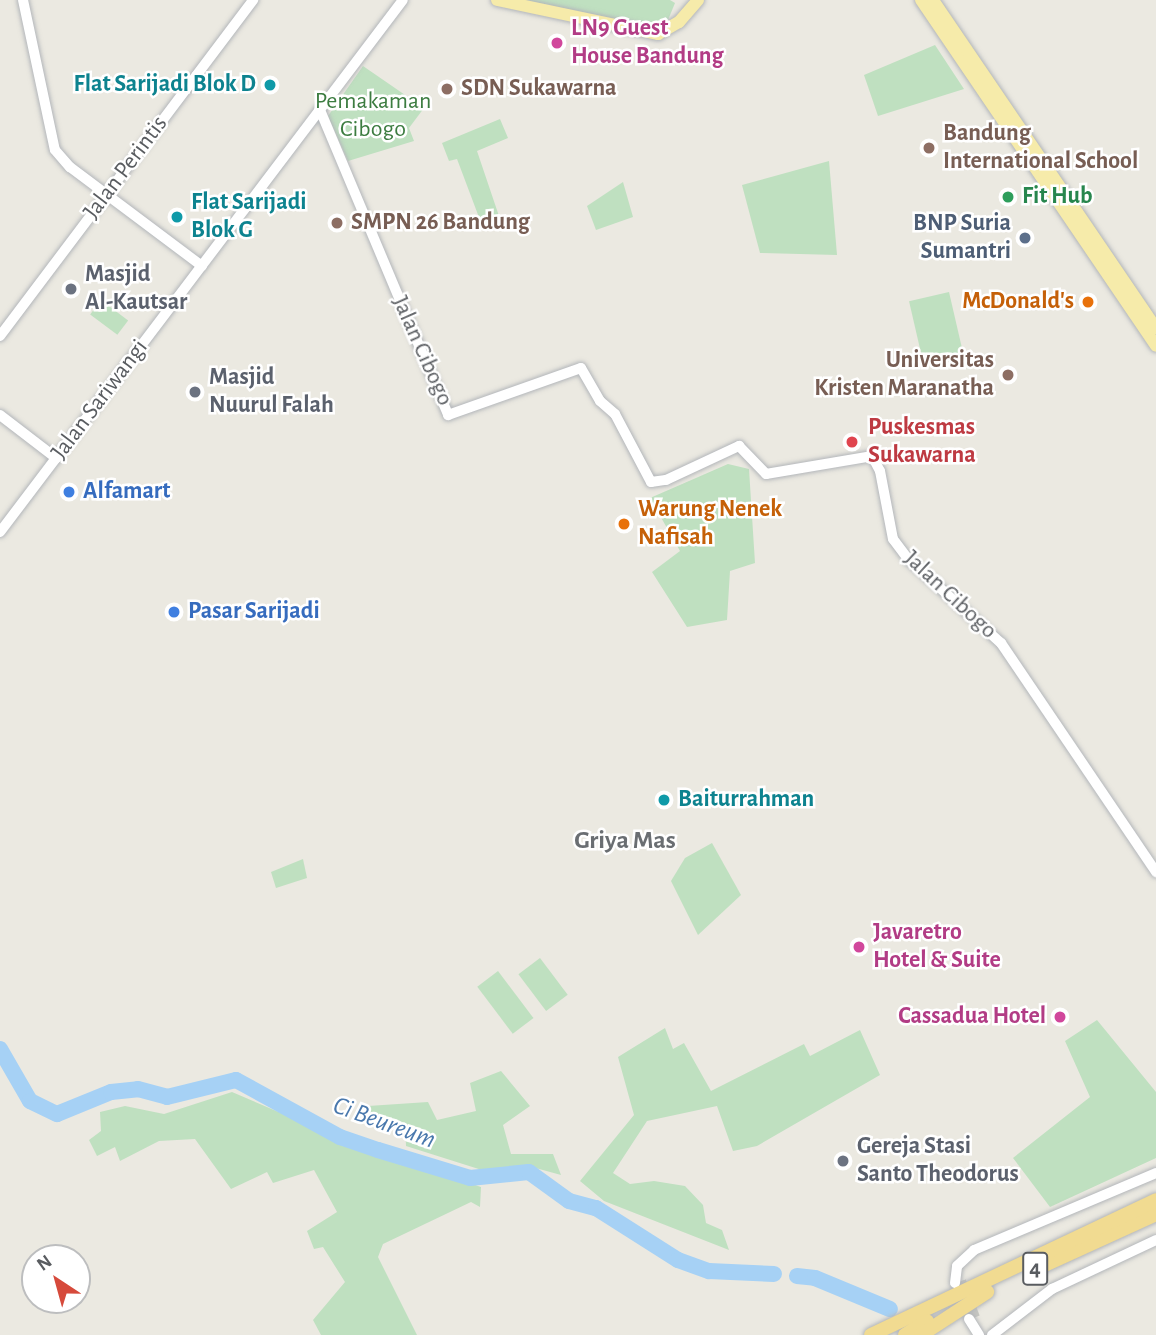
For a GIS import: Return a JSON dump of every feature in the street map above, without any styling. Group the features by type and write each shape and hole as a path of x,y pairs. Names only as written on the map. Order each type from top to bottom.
{"highway":[{"name":"4","path":"871,1335 978,1288 1156,1199"},
{"name":"4","path":"921,1335 983,1294 1156,1213"},
{"path":"905,1335 978,1288"}],"main road":[{"path":"497,0 658,34 679,22 698,0"},
{"path":"921,0 1156,346"},
{"path":"933,0 1156,328"},
{"path":"958,1282 960,1261 974,1250 1156,1173"},
{"path":"992,1335 1079,1279 1156,1240"},
{"path":"972,1318 977,1332"}],"street":[{"path":"23,0 55,150 202,265"},
{"name":"Jalan Perintis","path":"0,336 253,0"},
{"name":"Jalan Sariwangi","path":"0,532 403,0"},
{"name":"Jalan Cibogo","path":"320,110 448,415 581,368 600,401 615,414 651,482 666,480 739,446 766,474 872,456 894,540 909,560 971,611 1001,643 1156,872"},
{"path":"0,415 56,458"}],"green space":[{"path":"522,0 670,0 675,3 668,20 641,24"},
{"path":"935,45 964,89 878,116 864,75"},
{"name":"Pemakaman Cibogo","path":"363,66 424,108 409,128 414,141 348,161 328,116"},
{"path":"500,119 508,138 477,151 501,222 483,228 457,159 449,161 442,143"},
{"path":"829,161 837,255 760,253 742,185"},
{"path":"623,182 633,217 596,230 587,206"},
{"path":"949,292 964,357 924,367 909,301"},
{"path":"101,300 128,320 117,335 90,314"},
{"path":"728,464 749,469 755,563 730,571 727,620 687,627 652,572 680,551 650,498"},
{"path":"712,843 741,895 698,935 671,881 685,858"},
{"path":"303,859 307,878 276,888 271,872"},
{"path":"540,958 568,995 546,1011 518,974"},
{"path":"498,971 534,1018 513,1034 477,987"},
{"path":"1097,1020 1156,1092 1156,1158 1050,1207 1013,1158 1090,1097 1065,1041"},
{"path":"665,1028 673,1049 684,1043 711,1091 804,1044 810,1056 860,1030 880,1075 757,1146 733,1151 717,1106 647,1121 613,1173 630,1184 654,1181 685,1186 703,1205 706,1223 722,1230 729,1250 604,1201 580,1181 634,1115 618,1057"},
{"path":"501,1071 530,1106 503,1125 511,1154 553,1154 561,1175 532,1167 485,1171 406,1146 405,1123 366,1116 368,1106 428,1102 437,1120 476,1111 470,1083"},
{"path":"232,1092 356,1145 481,1187 480,1207 471,1202 383,1244 378,1257 417,1335 321,1335 313,1320 345,1282 323,1247 314,1249 307,1231 337,1212 314,1170 273,1183 267,1172 231,1189 195,1139 159,1141 120,1161 115,1147 97,1156 89,1140 101,1131 100,1112 125,1106 164,1114"}],"waterway":[{"name":"Ci Beureum","path":"0,1049 30,1101 57,1114 111,1092 138,1089 167,1097 236,1080 340,1137 378,1150 470,1178 529,1172 569,1201 596,1208 678,1260 709,1271 774,1274"},
{"name":"Ci Beureum","path":"797,1276 815,1278 890,1309"}],"tunnel":[{"path":"961,1281 975,1317"}],"place":[{"name":"LN9 Guest House Bandung","path":"557,43"},
{"name":"Flat Sarijadi Blok D","path":"270,85"},
{"name":"SDN Sukawarna","path":"447,89"},
{"name":"Bandung International School","path":"929,148"},
{"name":"Fit Hub","path":"1008,197"},
{"name":"Flat Sarijadi Blok G","path":"177,217"},
{"name":"SMPN 26 Bandung","path":"337,223"},
{"name":"BNP Suria Sumantri","path":"1025,238"},
{"name":"Masjid Al-Kautsar","path":"71,289"},
{"name":"McDonald's","path":"1088,302"},
{"name":"Universitas Kristen Maranatha","path":"1008,375"},
{"name":"Masjid Nuurul Falah","path":"195,392"},
{"name":"Puskesmas Sukawarna","path":"852,442"},
{"name":"Alfamart","path":"69,492"},
{"name":"Warung Nenek Nafisah","path":"624,524"},
{"name":"Pasar Sarijadi","path":"174,612"},
{"name":"Baiturrahman","path":"664,800"},
{"name":"Javaretro Hotel & Suite","path":"859,947"},
{"name":"Cassadua Hotel","path":"1060,1017"},
{"name":"Gereja Stasi Santo Theodorus","path":"843,1161"}],"district":[{"name":"Griya Mas","path":"625,841"}]}
